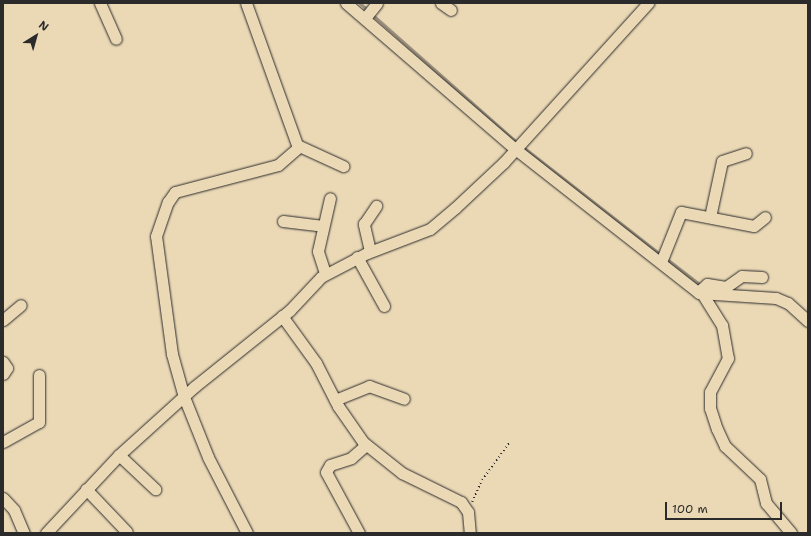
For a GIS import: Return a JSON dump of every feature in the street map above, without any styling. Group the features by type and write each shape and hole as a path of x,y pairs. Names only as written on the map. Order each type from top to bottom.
{"street":[{"path":"100,3 116,39"},
{"path":"246,3 299,147 342,166"},
{"path":"346,3 370,12 518,144 661,262 701,290 722,325 728,358 710,392 710,408 717,429 725,446 760,479 766,503 791,533"},
{"path":"441,3 451,10"},
{"path":"46,533 119,455 184,397 282,316 325,273 370,251 436,225 493,174 518,144 648,3"},
{"path":"247,533 208,457 184,397 172,354 156,246 158,229 170,197 176,192 278,165 299,147"},
{"path":"710,217 722,161 746,153"},
{"path":"325,273 318,251 321,226 330,198"},
{"path":"370,251 364,224 376,206"},
{"path":"661,262 679,213 710,217 754,226 765,217"},
{"path":"283,221 321,226"},
{"path":"357,257 384,306"},
{"path":"701,290 726,287 742,276 762,277"},
{"path":"701,290 776,298 788,303 808,321"},
{"path":"3,320 21,305"},
{"path":"282,316 316,363 335,400 366,445 402,473 453,497 466,507 470,533"},
{"path":"3,362 7,368 3,374"},
{"path":"3,442 39,422 39,375"},
{"path":"335,400 369,386 404,399"},
{"path":"359,533 326,472 330,466 351,458 366,445"},
{"path":"119,455 155,489"},
{"path":"86,489 127,532"},
{"path":"3,498 11,505 24,533"}],"path":[{"path":"466,507 510,444"}],"waterway":[{"path":"360,3 367,9"},
{"path":"372,14 518,143"},
{"path":"522,146 660,254"},
{"path":"666,258 701,285"}]}
